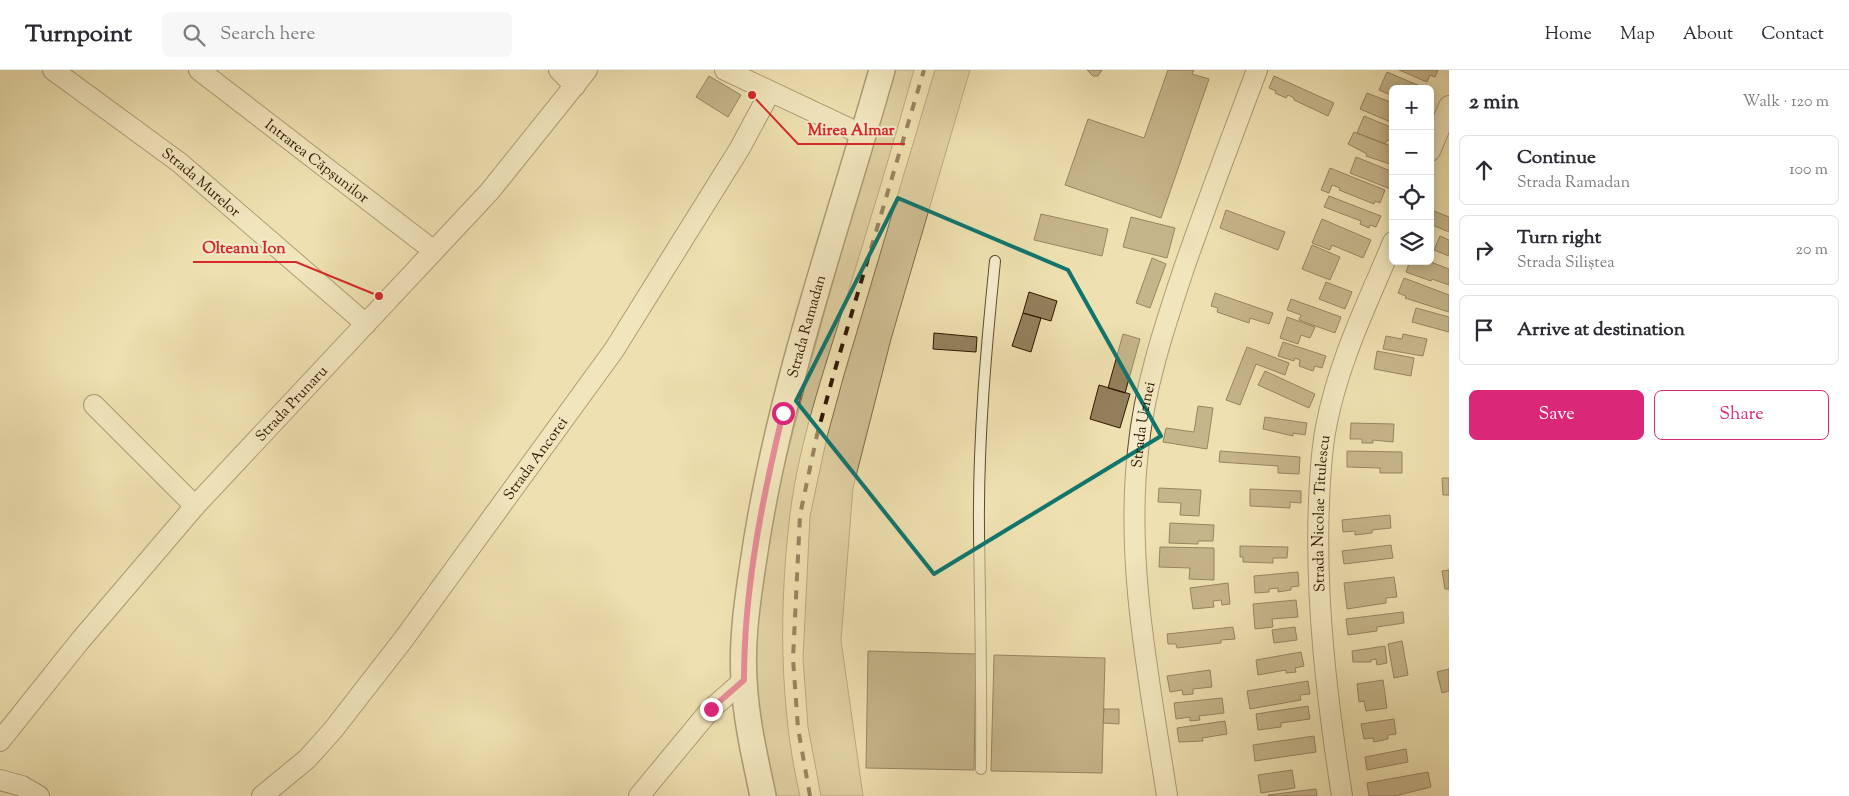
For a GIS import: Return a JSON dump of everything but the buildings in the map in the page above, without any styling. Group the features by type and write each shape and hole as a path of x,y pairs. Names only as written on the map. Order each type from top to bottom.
{"street":[{"name":"Strada Murelor","path":"52,70 180,164 366,324"},
{"name":"Intrarea Căpșunilor","path":"199,70 434,251"},
{"path":"558,70 575,86"},
{"name":"Strada Prunaru","path":"2,732 195,506 490,191 587,70"},
{"path":"725,70 863,135"},
{"name":"Strada Ramadan","path":"763,796 750,733 744,680 746,614 770,466 826,262 882,70"},
{"name":"Strada Uzinei","path":"1167,796 1149,674 1134,545 1138,450 1148,389 1165,324 1257,70"},
{"name":"Strada Ancorei","path":"262,796 307,759 333,730 403,640 614,350 740,148 770,92"},
{"path":"1434,142 1449,106"},
{"name":"Strada Nicolae Titulescu","path":"1342,796 1324,660 1318,590 1317,545 1322,451 1334,394 1345,359 1389,252"},
{"path":"94,405 195,506"},
{"path":"639,796 711,709 744,680"},
{"path":"0,780 22,786 40,796"}],"lane":[{"path":"981,769 980,455 995,261"}],"highlighted area":[{"path":"898,198 1068,270 1161,436 934,574 796,401"}],"shaded area":[{"path":"894,70 914,70 880,188 812,408 794,487 786,548 783,656 788,727 800,796 776,796 761,725 757,681 759,610 763,575 783,470 846,235"},
{"path":"935,70 970,70 891,339 853,488 841,640 863,796 821,796 808,727 803,659 810,516 827,437 844,375"}],"railway":[{"path":"810,796 798,728 793,659 800,515 817,435 834,373 924,70"}],"place":[{"name":"Mirea Almar","path":"752,95"},
{"name":"Olteanu Ion","path":"379,296"}],"route":[{"path":"711,709 744,680 746,614 753,565 770,466 783,413"}]}
